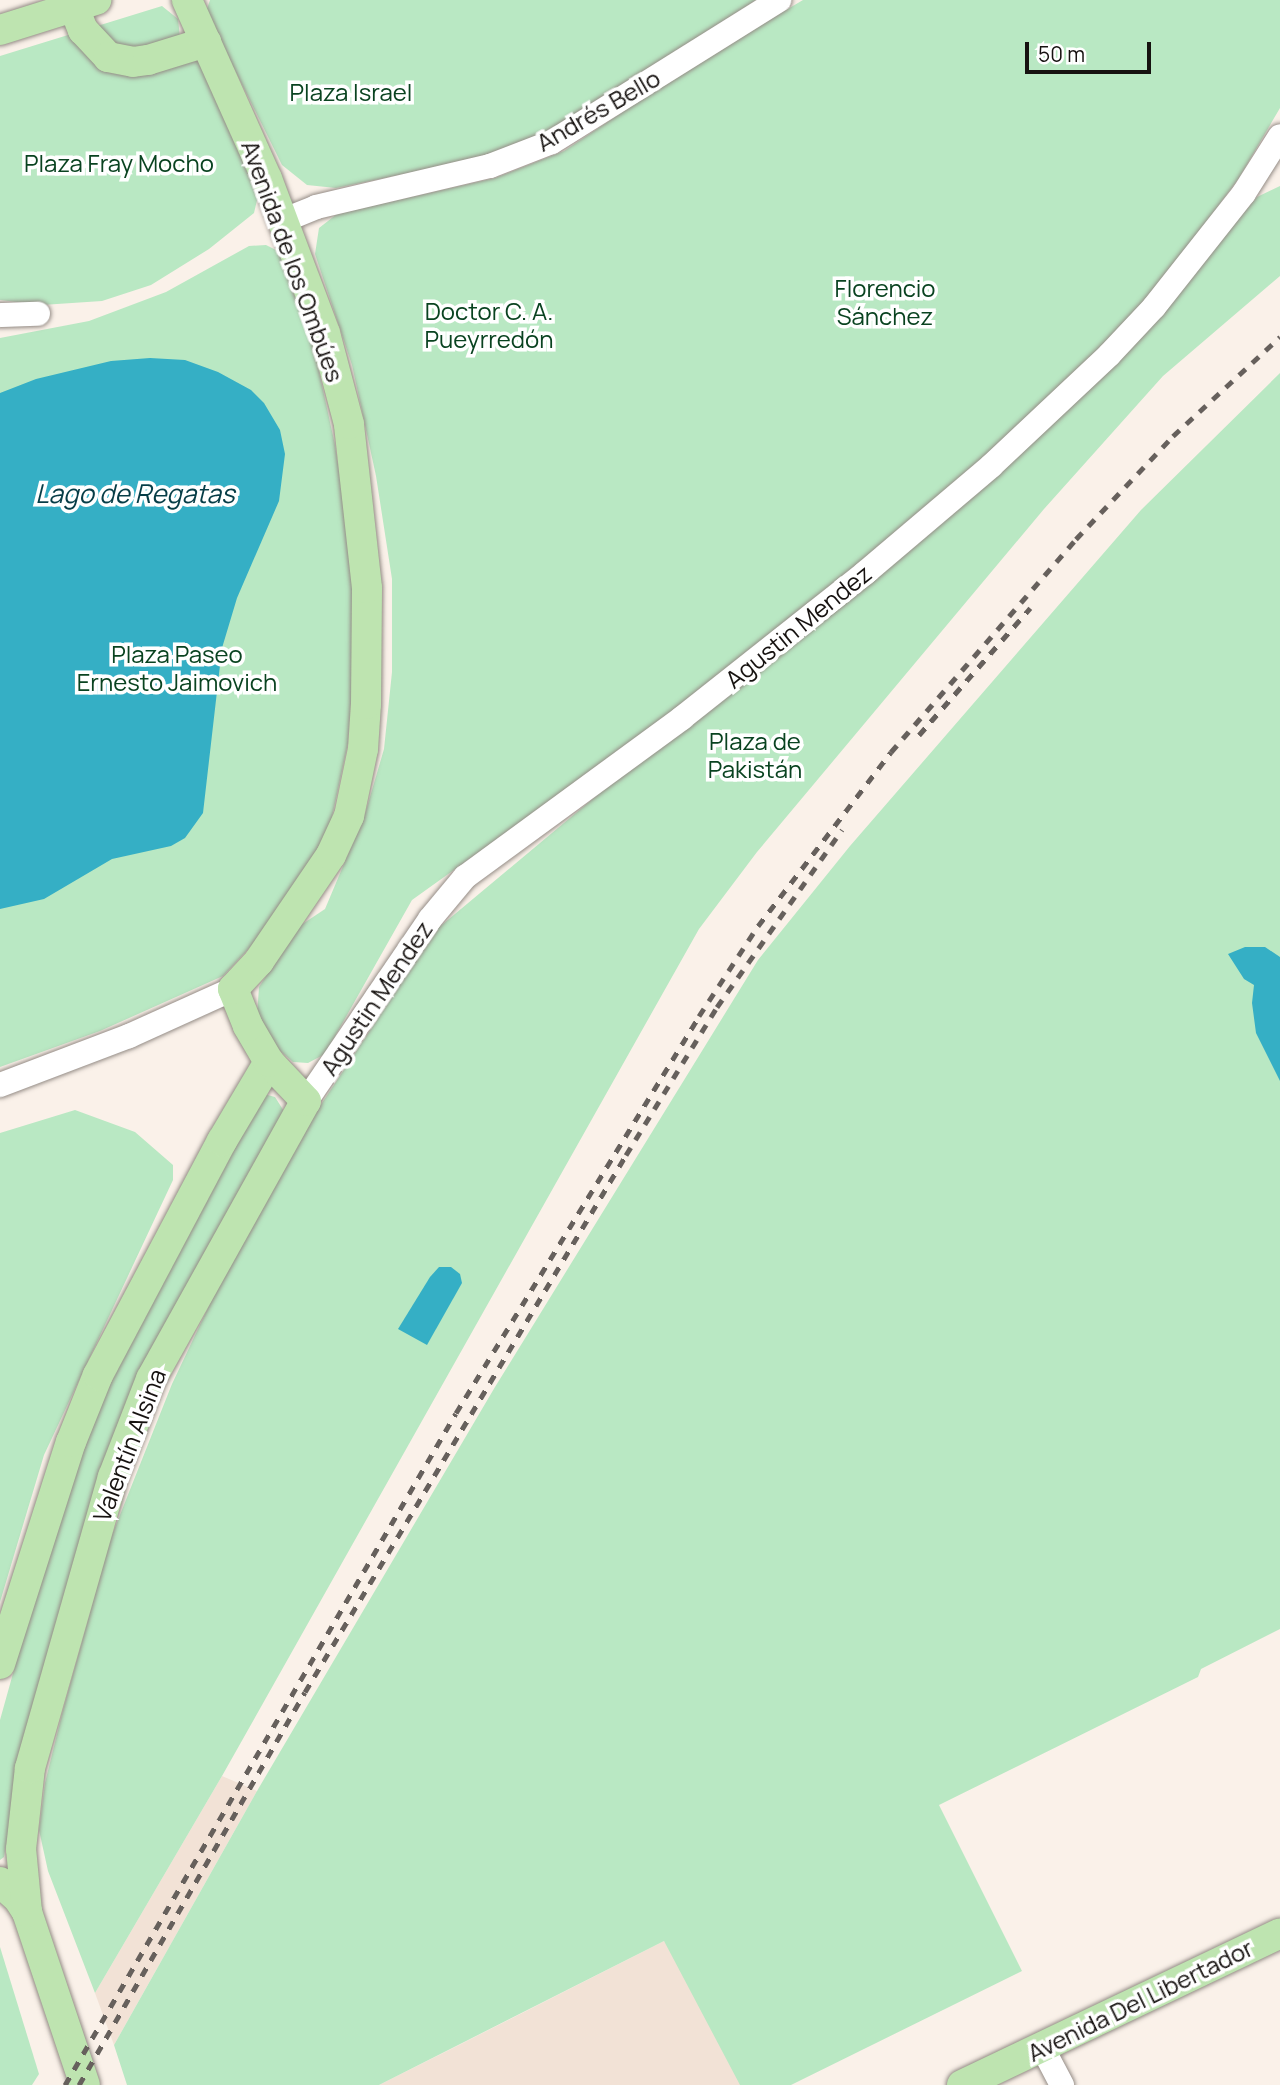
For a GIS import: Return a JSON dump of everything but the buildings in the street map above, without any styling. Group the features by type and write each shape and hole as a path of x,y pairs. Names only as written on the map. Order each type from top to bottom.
{"main road":[{"name":"Avenida de los Ombúes","path":"187,0 255,148 324,334 349,424 368,589 366,704 358,778 349,816 335,845 259,961 233,989"},
{"path":"0,30 85,3 83,30 108,57 133,62 148,60 206,42"},
{"path":"233,989 248,1026 269,1062 306,1101"},
{"name":"Valentín Alsina","path":"0,1664 59,1477 99,1375 222,1141 269,1062"},
{"name":"Valentín Alsina","path":"27,1912 21,1849 23,1816 42,1723 117,1466 151,1379 306,1101"},
{"path":"0,1872 14,1863 21,1849"},
{"path":"0,1882 18,1898 27,1912 85,2085"},
{"name":"Avenida Del Libertador","path":"962,2085 1280,1933"}],"street":[{"name":"Andrés Bello","path":"282,221 316,207 491,166 552,142 779,0"},
{"name":"Agustin Mendez","path":"306,1101 430,919 465,877 692,710 865,573 991,466 1109,355 1154,307 1273,163 1280,136"},
{"path":"0,315 38,314"},
{"path":"0,1085 129,1036 233,989"},
{"path":"1042,2047 1062,2085"}],"shaded area":[{"path":"222,1776 257,1791 114,2045 95,1993"},
{"path":"664,1941 791,2085 379,2085 461,2044"}],"green space":[{"name":"Plaza Israel","path":"210,0 756,0 548,134 491,156 336,188 307,185 282,165 212,24 207,9"},
{"name":"Florencio Sánchez","path":"803,0 1280,0 1280,108 1239,178 1166,276 1110,339 1010,437 790,622 602,764 412,900 325,1054 308,1063 293,1062 271,1043 257,1016 259,987 298,927 325,909 365,814 384,749 392,672 392,579 376,476 352,365 315,254 319,228 337,214 495,178 564,151 698,62"},
{"name":"Plaza Fray Mocho","path":"162,6 178,19 180,38 201,57 258,196 254,213 209,249 151,285 102,301 42,305 0,300 0,56"},
{"name":"Plaza de Pakistán","path":"1280,186 1280,276 1163,376 1044,509 757,852 699,929 222,1776 95,1993 48,1871 39,1830 45,1783 62,1714 110,1540 172,1384 216,1291 282,1165 322,1103 437,929 595,797 795,642 1180,289 1257,197"},
{"name":"Plaza Paseo Ernesto Jaimovich","path":"266,245 282,253 313,344 335,445 345,511 353,583 355,644 348,743 332,817 322,846 268,928 223,976 100,1031 0,1067 0,338 89,321 166,292 249,246"},
{"path":"1280,373 1280,1629 1201,1669 1198,1677 939,1805 1022,1971 791,2085 740,2085 664,1941 379,2085 127,2085 114,2045 257,1791 495,1387 758,960 850,846 1141,510"},
{"path":"264,1094 275,1097 287,1116 214,1246 20,1768 4,1857 0,1860 0,1720 51,1537 114,1370"},
{"path":"75,1110 135,1132 173,1165 173,1180 44,1455 0,1602 0,1133"},
{"path":"0,1947 39,2074 32,2085 0,2085"}],"water":[{"name":"Lago de Regatas","path":"150,358 185,360 218,372 251,390 264,403 280,430 285,454 279,501 237,598 222,648 203,813 185,838 171,846 112,859 44,899 0,909 0,393 36,379 111,361"},
{"path":"1245,947 1265,947 1280,957 1280,1081 1256,1033 1252,1003 1254,985 1244,979 1228,954"},
{"path":"439,1267 451,1267 460,1274 462,1283 427,1345 398,1329"}],"railway":[{"path":"65,2085 456,1413 699,1016 758,926 891,752 1076,539 1173,436 1280,337"},
{"path":"919,735 1030,608"},
{"path":"79,2085 305,1692 626,1155 717,1007 842,830"}],"park label":[{"name":"Doctor C. A. Pueyrredón","path":"489,325"}]}
